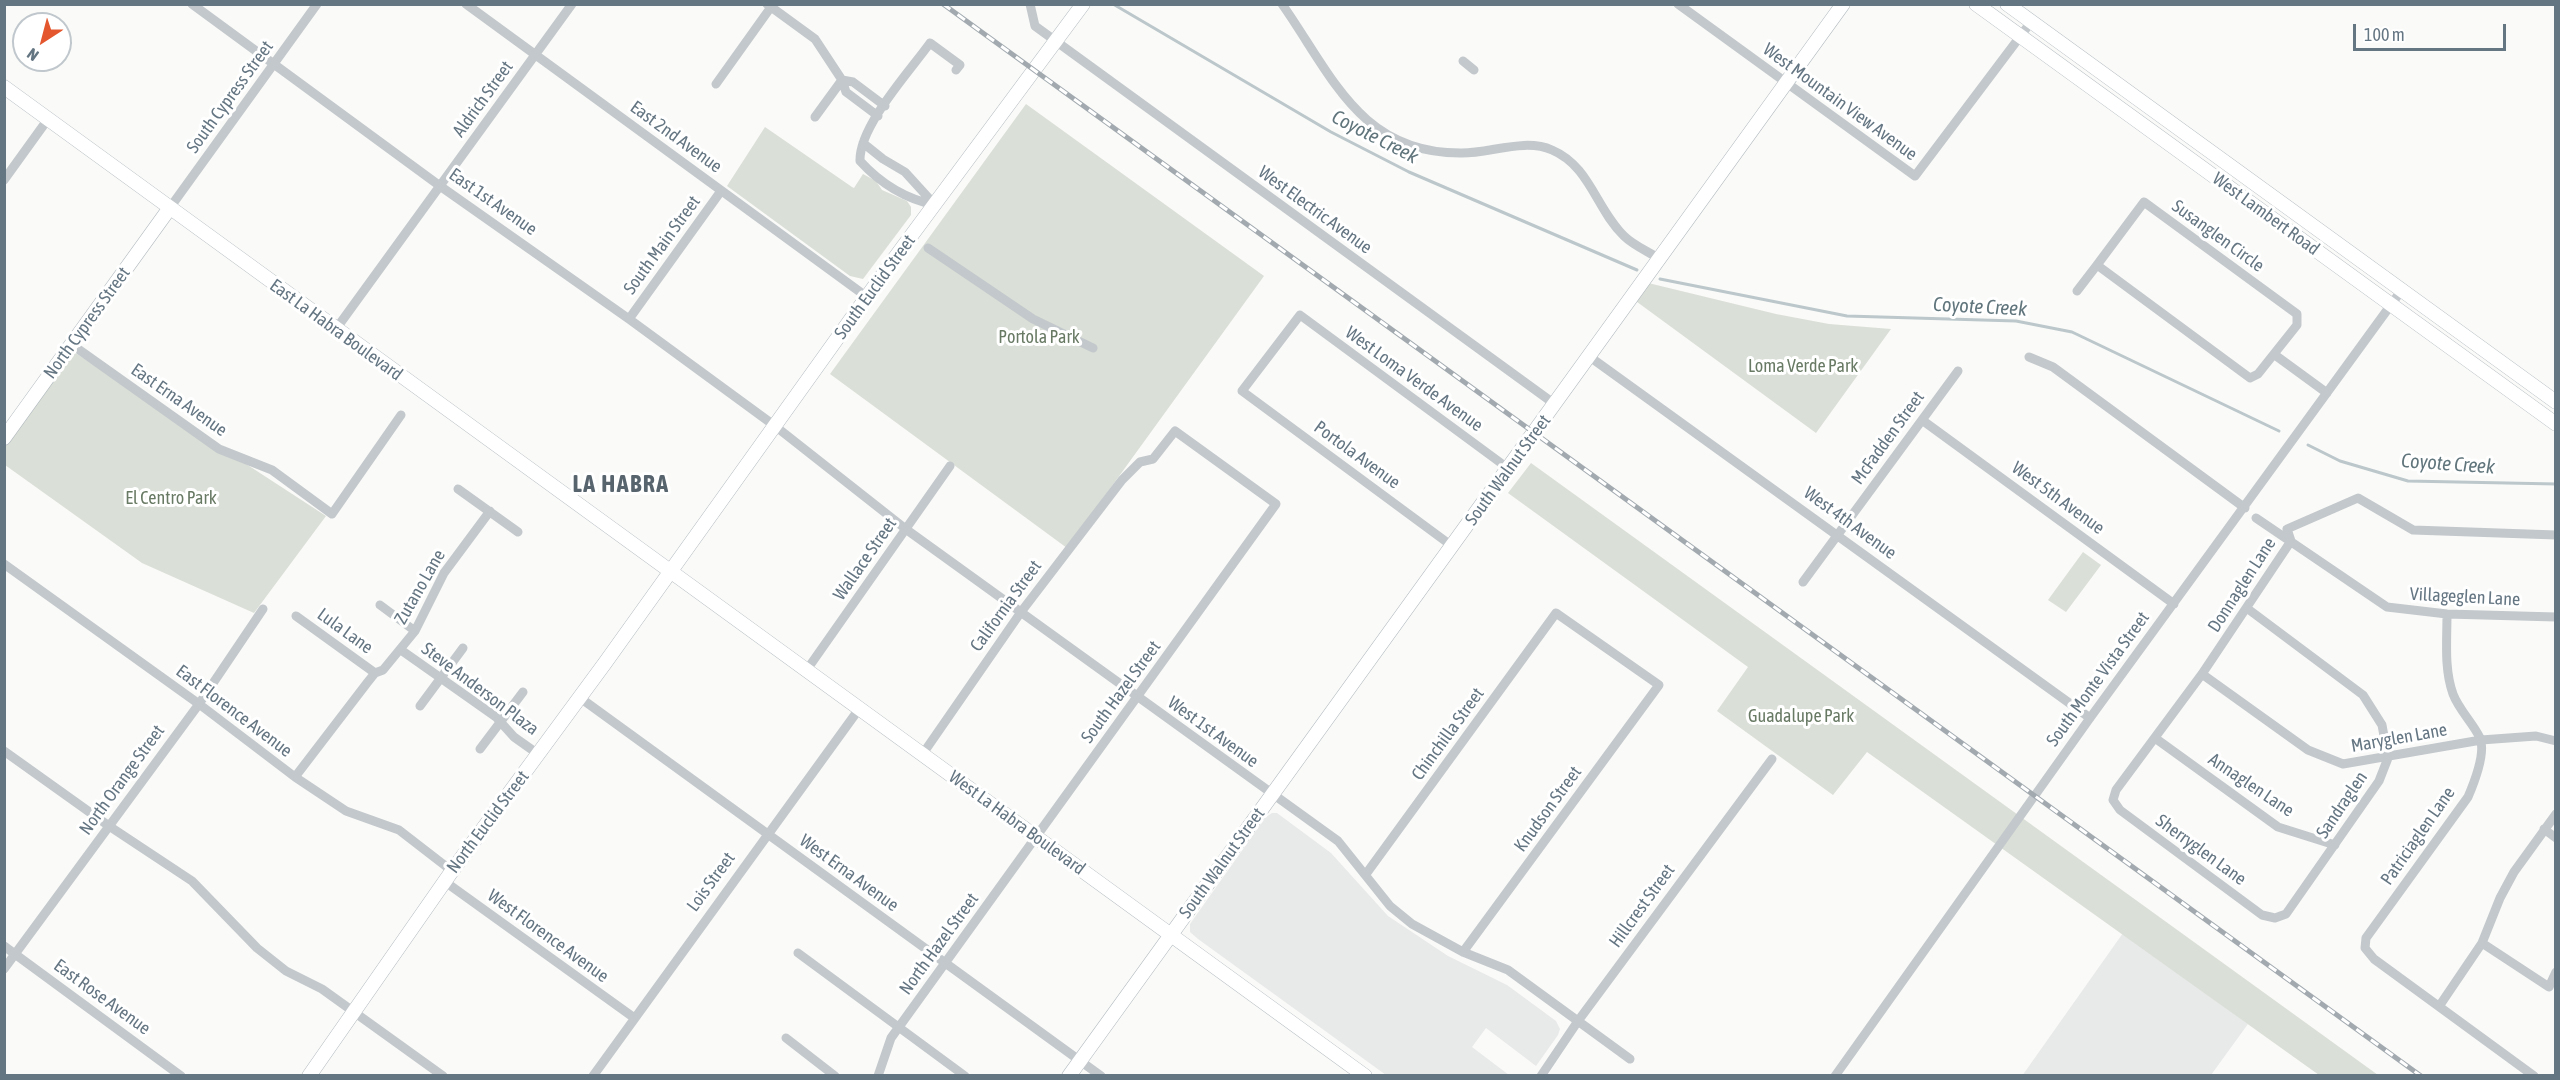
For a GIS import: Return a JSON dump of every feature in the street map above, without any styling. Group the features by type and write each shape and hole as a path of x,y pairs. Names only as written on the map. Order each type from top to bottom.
{"main road":[{"name":"South Euclid Street","path":"669,572 867,297 1083,4"},
{"name":"South Walnut Street","path":"1069,1076 1556,405 1658,258 1844,4"},
{"name":"West Lambert Road","path":"1976,4 2556,424"},
{"name":"West Lambert Road","path":"2007,4 2556,402"},
{"name":"East La Habra Boulevard","path":"4,87 669,572"},
{"name":"North Cypress Street","path":"4,438 169,209"},
{"name":"West La Habra Boulevard","path":"669,572 1036,837 1355,1073"},
{"name":"North Euclid Street","path":"309,1076 448,876 669,572"}],"street":[{"name":"East 1st Avenue","path":"192,4 440,186 629,319 775,426"},
{"name":"South Cypress Street","path":"169,209 317,4"},
{"name":"East 2nd Avenue","path":"466,4 867,297"},
{"name":"Aldrich Street","path":"336,329 572,4"},
{"name":"West Electric Avenue","path":"1030,4 1035,26 1055,42 1556,405"},
{"path":"1282,4 1347,100 1363,119 1386,135 1434,150 1461,153 1538,145 1553,150 1569,159 1583,174 1624,236 1658,258"},
{"name":"West Mountain View Avenue","path":"1678,4 1915,176 2031,22"},
{"path":"716,84 769,6 815,39 842,80 846,92 878,116"},
{"path":"935,205 912,200 889,186 860,161 863,143 878,116 930,43 960,65 956,70"},
{"path":"1463,62 1474,70"},
{"path":"842,80 853,82 885,106"},
{"path":"815,117 842,80"},
{"path":"4,180 48,119"},
{"path":"863,143 883,159 905,172 935,205"},
{"name":"South Main Street","path":"629,319 721,190"},
{"name":"Susanglen Circle","path":"2077,291 2144,202 2297,314 2297,325 2275,355 2258,374 2250,378 2097,265"},
{"path":"928,248 1033,319 1093,348"},
{"name":"South Monte Vista Street","path":"1835,1076 2090,718 2401,291"},
{"name":"Portola Avenue","path":"1300,315 1242,391 1452,546"},
{"name":"West Loma Verde Avenue","path":"1300,315 1509,469"},
{"name":"East Erna Avenue","path":"71,344 219,449 272,470 332,514 401,415"},
{"path":"2275,355 2327,393"},
{"name":"West 4th Avenue","path":"1590,357 2090,718"},
{"path":"2029,357 2053,367 2245,508"},
{"name":"McFadden Street","path":"1803,582 1958,371"},
{"name":"West 5th Avenue","path":"1922,420 2174,604"},
{"name":"West 1st Avenue","path":"775,426 907,530 1338,841 1397,912 1412,924 1463,952 1508,970 1630,1059"},
{"name":"California Street","path":"922,755 1021,612 1122,480 1140,462 1153,459 1174,431 1276,504 1232,566"},
{"name":"Wallace Street","path":"806,671 950,466"},
{"path":"458,489 518,532"},
{"name":"Donnaglen Lane","path":"2113,800 2116,789 2248,609 2291,541 2287,529 2358,498 2413,530 2556,535"},
{"name":"Zutano Lane","path":"295,777 375,673 383,670 415,631 444,573 490,511"},
{"name":"Villageglen Lane","path":"2256,518 2387,607 2447,614 2556,617"},
{"name":"East Florence Avenue","path":"4,564 199,704 295,777 346,811 399,830 448,876"},
{"name":"South Hazel Street","path":"1036,837 1232,566"},
{"path":"380,605 415,631"},
{"name":"North Orange Street","path":"4,969 199,704 263,609"},
{"name":"Sandraglen","path":"2248,609 2363,695 2382,724 2388,758 2379,781 2335,845 2286,914 2275,918"},
{"name":"Chinchilla Street","path":"1366,874 1556,614 1659,685"},
{"path":"2447,614 2447,665 2450,685 2454,697 2481,740"},
{"name":"Lula Lane","path":"296,616 375,673"},
{"path":"420,706 463,648"},
{"name":"Steve Anderson Plaza","path":"401,650 500,722 514,737 538,754"},
{"name":"Maryglen Lane","path":"2202,674 2308,750 2343,764 2481,740 2536,736 2556,741"},
{"name":"Knudson Street","path":"1463,952 1659,685"},
{"path":"480,749 523,692"},
{"name":"West Erna Avenue","path":"579,697 1101,1076"},
{"name":"Lois Street","path":"593,1076 633,1017 859,709"},
{"name":"Annaglen Lane","path":"2155,738 2278,827 2335,845"},
{"name":"Patriciaglen Lane","path":"2440,1005 2374,959 2365,948 2366,938 2468,797 2478,774 2481,740"},
{"path":"4,752 192,881 257,948 285,971 322,988 443,1076"},
{"name":"Hillcrest Street","path":"1541,1076 1578,1021 1772,759"},
{"name":"Sherryglen Lane","path":"2113,800 2120,810 2262,915 2275,918"},
{"path":"2535,1076 2440,1005 2482,943 2500,898 2514,872 2556,814"},
{"path":"2544,830 2556,838"},
{"name":"North Hazel Street","path":"878,1076 891,1038 1036,837"},
{"name":"West Florence Avenue","path":"448,876 633,1017"},
{"path":"2482,943 2552,989 2556,972"},
{"name":"East Rose Avenue","path":"4,946 181,1076"},
{"path":"798,953 965,1076"},
{"path":"786,1038 835,1076"}],"shaded area":[{"path":"1272,813 1277,813 1331,853 1388,916 1448,956 1507,985 1556,1021 1560,1029 1558,1035 1536,1066 1486,1028 1472,1047 1509,1075 1386,1075 1190,932 1190,924 1265,818"},
{"path":"2123,933 2248,1024 2211,1075 2022,1076"}],"green space":[{"name":"Portola Park","path":"1026,104 1264,276 1067,548 830,374"},
{"path":"765,127 852,187 854,188 863,174 876,181 882,190 907,201 911,207 911,215 863,279 850,276 727,186"},
{"name":"Loma Verde Park","path":"1644,282 1776,314 1829,324 1891,329 1816,433 1633,299"},
{"name":"El Centro Park","path":"74,352 326,516 254,613 142,563 5,465 4,442"},
{"name":"Guadalupe Park","path":"1531,463 2378,1075 2319,1075 1867,752 1833,795 1717,711 1748,667 1508,493"},
{"path":"2083,552 2101,565 2066,612 2048,600"}],"waterway":[{"name":"Coyote Creek","path":"1113,4 1331,132 1409,172 1637,270"},
{"name":"Coyote Creek","path":"1660,279 1847,316 2016,321 2072,332 2279,431"},
{"name":"Coyote Creek","path":"2308,445 2340,461 2408,481 2556,484"}],"railway":[{"path":"943,4 2421,1076"}],"district":[{"name":"LA HABRA","path":"621,484"}]}
